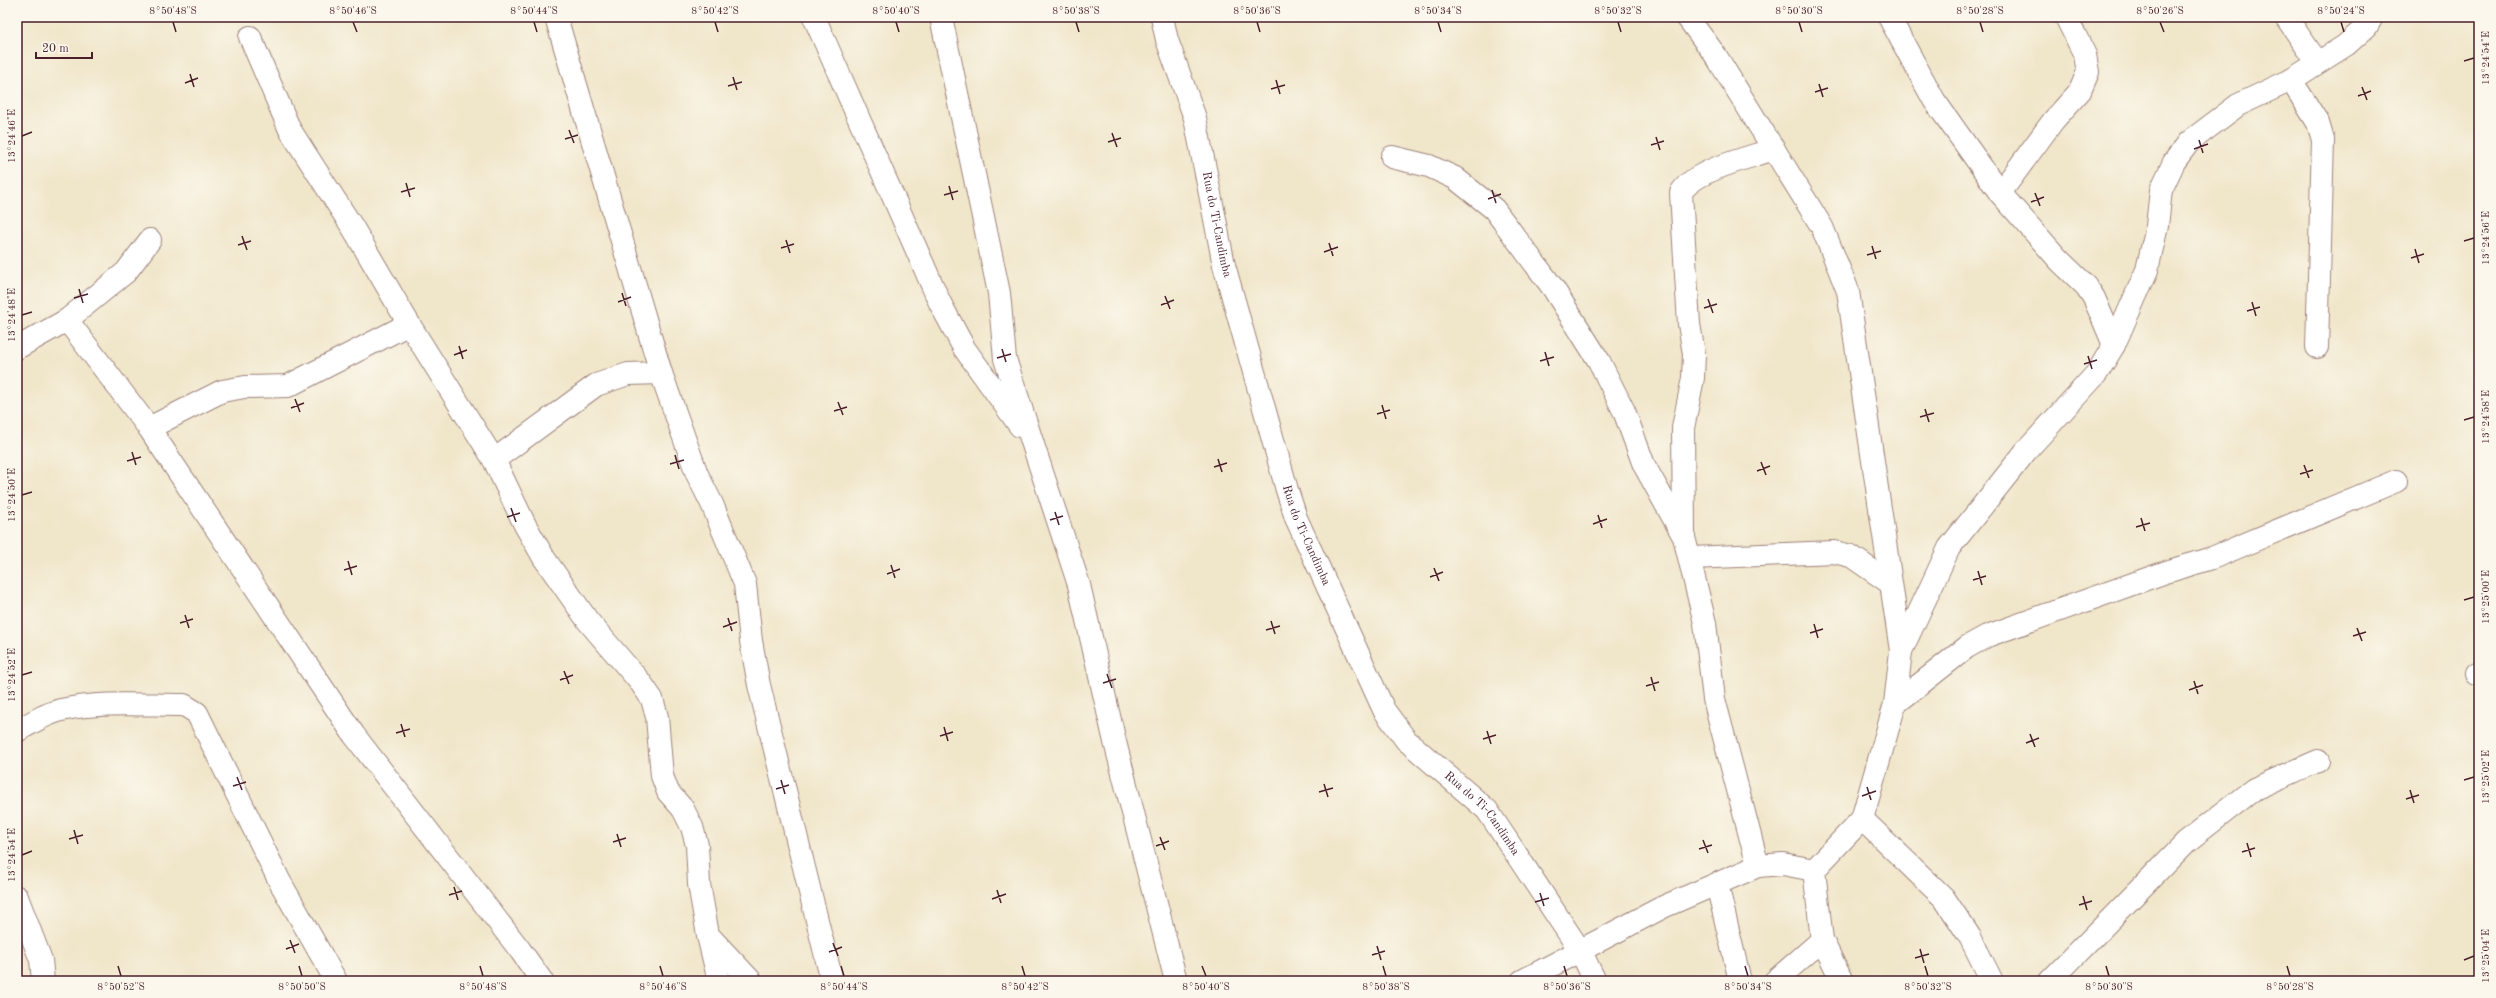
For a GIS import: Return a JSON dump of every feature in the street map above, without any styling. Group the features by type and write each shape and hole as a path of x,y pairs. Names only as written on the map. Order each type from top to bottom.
{"street":[{"path":"556,17 661,373 697,474 712,504 745,584 751,640 759,685 832,981"},
{"path":"814,17 952,329 1030,440"},
{"name":"Rua do Ti-Candimba","path":"1162,17 1167,40 1195,118 1224,265 1287,490 1296,518 1315,561 1384,710 1406,740 1487,810 1581,952 1595,981"},
{"path":"1686,17 1696,26 1716,56 1822,227 1848,291 1862,374 1890,583 1901,651 1895,704 1862,819 1814,870 1822,940 1842,981"},
{"path":"1889,17 1934,100 2000,193 2059,260 2086,286 2094,298 2114,345"},
{"path":"2000,193 2053,121 2080,91 2088,72 2085,55 2066,17"},
{"path":"2286,17 2317,62"},
{"path":"1901,651 1949,548 2026,451 2097,373 2114,345 2147,270 2157,226 2161,190 2174,162 2190,142 2238,105 2291,80 2317,62 2346,45 2367,26 2372,17"},
{"path":"947,19 999,293 1006,359 1030,440 1079,585 1115,742 1176,981"},
{"path":"250,38 290,130 353,228 409,324 494,460 525,524 544,558 588,621 641,683 652,699 657,717 662,776 668,792 683,809 692,827 697,845 699,884 708,935 719,981"},
{"path":"2291,80 2318,123 2323,140 2317,347"},
{"path":"1684,537 1683,428 1694,378 1694,354 1689,324 1681,193 1685,185 1697,177 1774,149"},
{"path":"1392,156 1429,166 1455,178 1494,209 1517,238 1552,288 1599,361 1624,411 1644,465 1684,537 1691,558 1705,623 1714,699 1758,866"},
{"path":"17,347 68,320 126,272 150,240"},
{"path":"68,320 149,428 354,735 520,950 542,981"},
{"path":"149,428 222,391 245,387 274,388 288,386 409,324"},
{"path":"494,460 596,384 628,374 661,373"},
{"path":"1895,704 1967,647 1987,636 2151,577 2212,558 2396,481"},
{"path":"1691,558 1834,552 1851,556 1890,583"},
{"path":"17,731 42,716 60,710 90,705 184,705 196,713 280,882 336,981"},
{"path":"2050,981 2186,842 2254,789 2318,761"},
{"path":"1862,819 1944,898 1970,937 1992,981"},
{"path":"1522,981 1581,952 1663,907 1758,866 1783,864 1814,870"},
{"path":"1717,884 1740,981"},
{"path":"17,897 41,960 42,981"},
{"path":"708,935 751,981"},
{"path":"1776,981 1822,940"}]}
